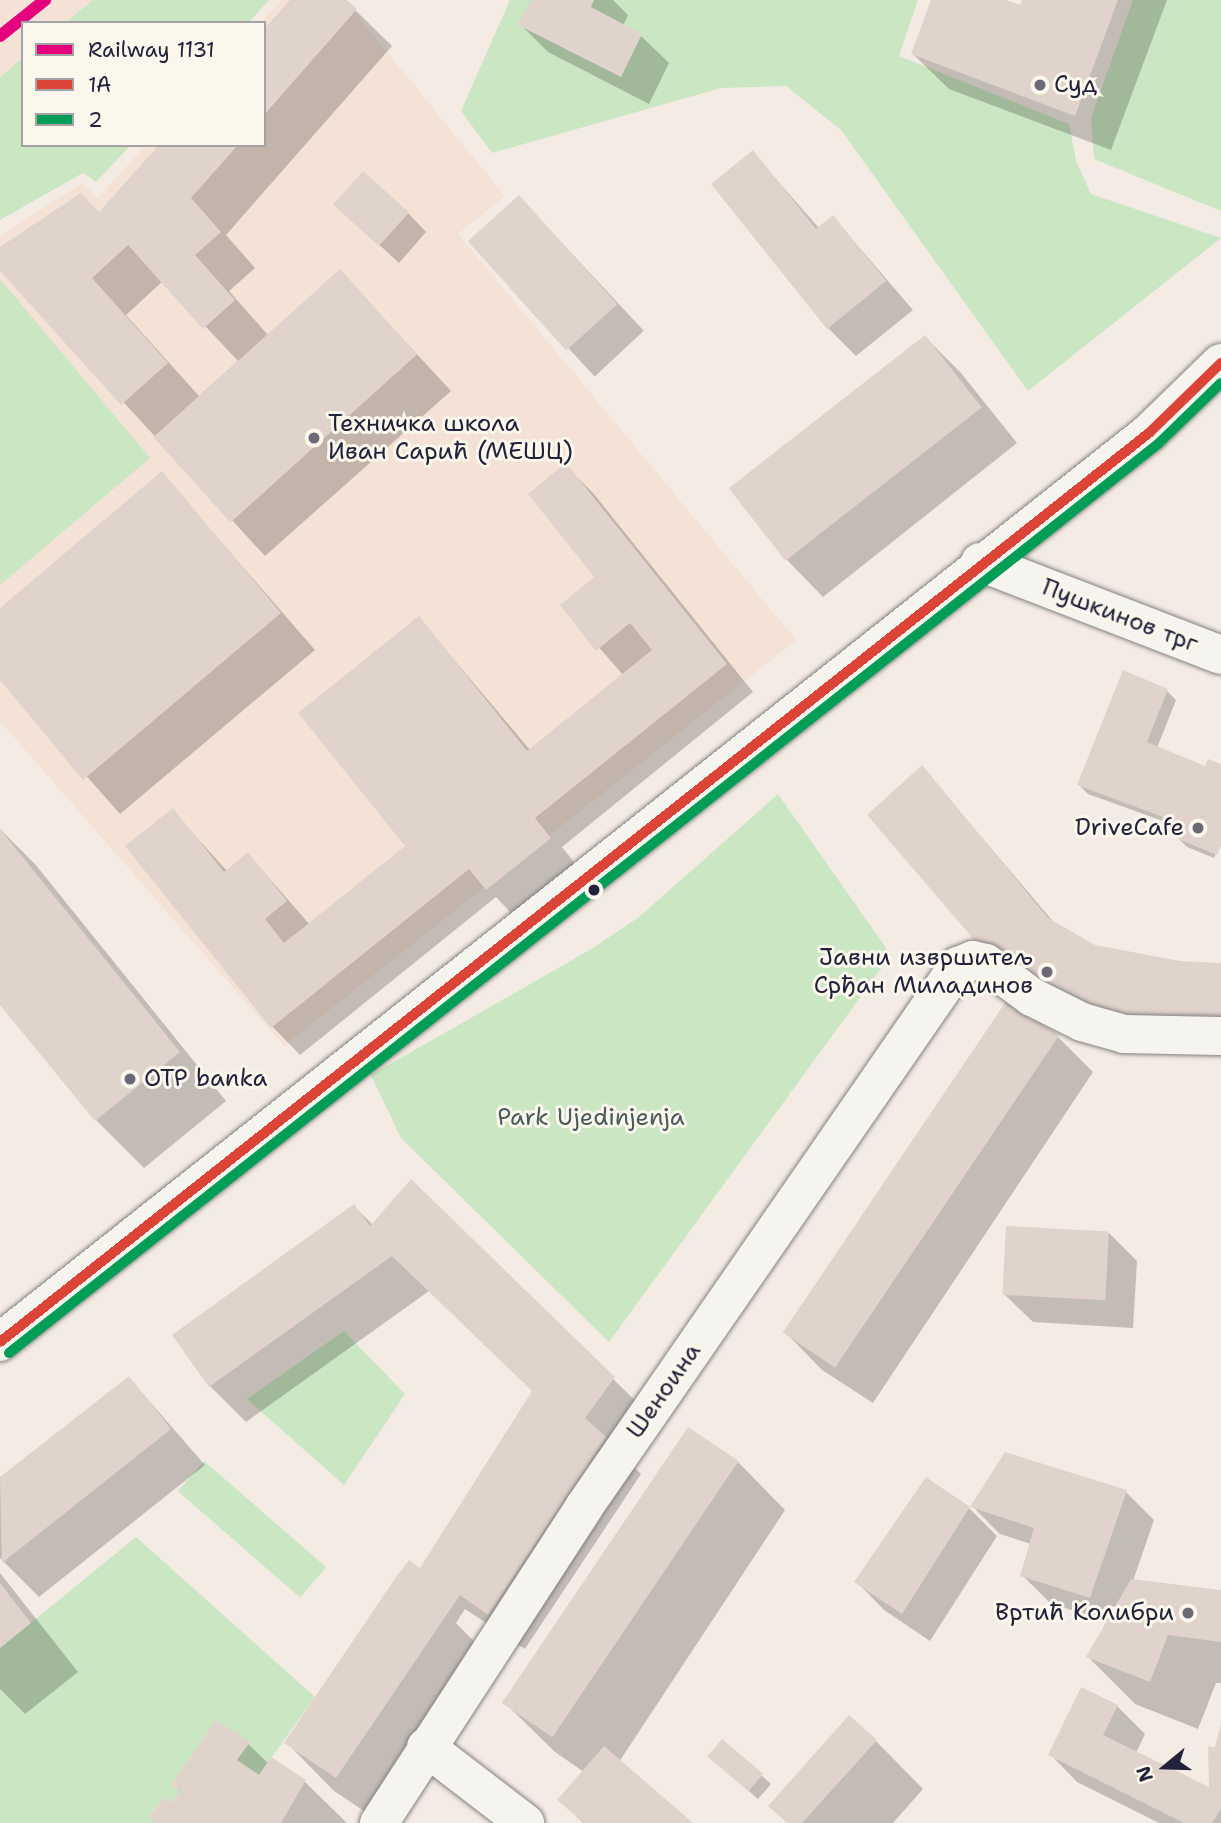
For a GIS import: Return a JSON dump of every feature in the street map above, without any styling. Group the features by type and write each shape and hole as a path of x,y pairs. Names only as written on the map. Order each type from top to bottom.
{"street":[{"path":"0,1342 980,562 1150,432 1221,363"},
{"name":"Пушкинов трг","path":"980,562 1221,655"},
{"name":"Шеноина","path":"379,1823 584,1507 958,966 973,960 986,963 1032,997 1082,1022 1124,1034 1221,1036"},
{"path":"426,1747 483,1810 525,1823"}],"shaded area":[{"path":"0,0 119,0 91,21 21,21 21,73 0,89"},
{"name":"Техничка школа Иван Сарић (МЕШЦ)","path":"281,0 344,0 505,196 458,234 796,640 284,1046 0,721 0,236 82,183 98,198 144,147 266,147 266,21 262,21"}],"green space":[{"path":"93,0 269,0 250,21 67,21"},
{"path":"510,0 918,0 899,56 1069,124 1076,161 1091,194 1221,238 1028,391 841,130 786,86 721,88 492,153 461,111"},
{"path":"1133,0 1221,0 1221,211 1094,159 1091,118"},
{"path":"21,60 21,147 129,147 96,182 83,173 0,220 0,77"},
{"path":"0,279 150,458 0,585"},
{"name":"Park Ujedinjenja","path":"778,794 891,955 609,1342 401,1138 371,1075 593,948 639,917"},
{"path":"344,1331 405,1394 344,1485 247,1399"},
{"path":"204,1461 326,1567 300,1597 178,1491"},
{"path":"136,1537 315,1697 259,1775 237,1760 249,1742 216,1720 171,1785 180,1791 172,1803 163,1797 149,1818 155,1823 0,1823 0,1648"}],"building":[{"path":"290,0 347,0 357,9 266,113 266,27"},
{"path":"531,0 594,0 591,7 642,34 621,77 518,25"},
{"name":"Суд","path":"931,0 1006,0 1020,5 1022,0 1118,0 1075,116 911,54"},
{"path":"157,147 236,147 191,198 221,232 195,255 235,300 203,329 128,245 92,278 168,363 121,405 0,271 0,247 81,193 99,212"},
{"path":"753,150 816,229 833,215 886,281 827,329 711,184"},
{"path":"363,171 409,212 379,246 333,204"},
{"path":"519,195 617,304 566,350 468,241"},
{"path":"340,269 417,354 230,522 153,437"},
{"path":"925,335 982,407 785,561 729,488"},
{"path":"566,463 727,664 535,818 551,838 486,890 469,869 271,1028 125,846 173,808 224,872 248,852 287,901 265,919 284,943 405,846 298,713 419,616 527,751 652,650 630,623 596,651 560,605 594,577 528,494"},
{"path":"162,471 281,613 83,780 0,680 0,608"},
{"path":"1123,670 1168,689 1147,742 1205,766 1208,759 1221,764 1221,845 1217,855 1176,838 1182,824 1077,785"},
{"path":"922,765 1048,918 1095,945 1180,961 1221,963 1221,1029 1169,1027 1063,1002 994,963 867,815"},
{"path":"0,829 180,1052 95,1121 0,1005"},
{"path":"1007,1000 1059,1035 835,1368 783,1332"},
{"path":"411,1179 615,1377 585,1418 606,1437 488,1615 460,1595 336,1778 284,1743 409,1560 420,1568 532,1391 392,1256 209,1387 172,1335 354,1204 370,1226"},
{"path":"1006,1226 1109,1231 1105,1300 1002,1295"},
{"path":"129,1376 171,1429 2,1563 0,1477"},
{"path":"688,1427 739,1461 552,1737 502,1703"},
{"path":"1005,1452 1127,1490 1090,1598 1020,1576 1034,1528 970,1507"},
{"path":"926,1477 970,1507 902,1614 854,1582"},
{"path":"1131,1579 1221,1590 1221,1642 1168,1635 1150,1682 1086,1657"},
{"path":"0,1583 31,1623 0,1648"},
{"path":"1081,1687 1118,1705 1103,1735 1209,1787 1208,1746 1215,1747 1221,1723 1221,1809 1212,1823 1184,1823 1048,1755"},
{"path":"849,1715 877,1740 802,1823 787,1823 768,1806"},
{"path":"216,1720 250,1742 237,1760 259,1775 271,1757 306,1780 281,1823 155,1823 149,1819 163,1797 172,1803 180,1791 171,1785"},
{"path":"722,1739 763,1774 749,1791 707,1757"},
{"path":"604,1746 693,1823 584,1823 557,1800"}],"rail line":[{"name":"1131","path":"0,36 45,0"}],"transit line":[{"name":"1A","path":"0,1342 1150,432 1221,363"},
{"name":"2","path":"9,1353 1159,443 1221,383"}],"place":[{"name":"Суд","path":"1040,85"},
{"name":"Техничка школа Иван Сарић (МЕШЦ)","path":"314,438"},
{"name":"DriveCafe","path":"1198,828"},
{"name":"Јавни извршитељ Срђан Миладинов","path":"1047,972"},
{"name":"OTP banka","path":"130,1079"},
{"name":"Вртић Колибри","path":"1188,1613"}]}
